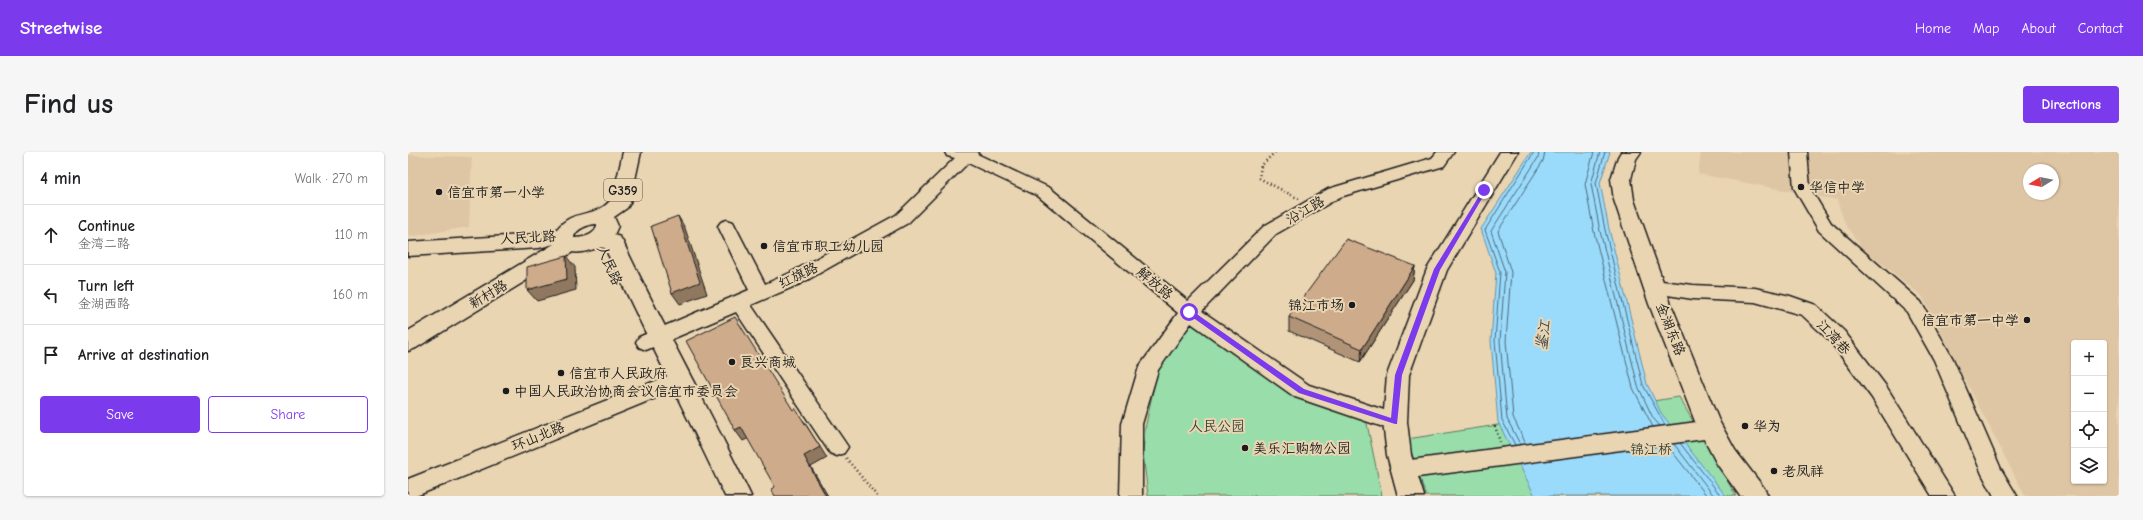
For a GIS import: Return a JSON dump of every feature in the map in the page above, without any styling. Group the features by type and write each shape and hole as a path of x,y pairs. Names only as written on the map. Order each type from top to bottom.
{"main road":[{"name":"G359","path":"599,228 618,152"},
{"name":"G359","path":"599,228 620,203 632,152"},
{"path":"1411,496 1398,455 1395,422 1398,375 1437,269 1509,152"},
{"name":"金湖东路","path":"1632,152 1627,158 1621,179 1624,200 1654,287 1712,429 1726,457 1755,496"},
{"path":"566,240 581,246 599,228"},
{"name":"人民路","path":"599,228 652,339 668,384 721,496"},
{"name":"人民北路","path":"408,244 566,240"},
{"name":"人民北路","path":"408,249 566,240"},
{"name":"新村路","path":"408,342 566,240"},
{"name":"人民路","path":"652,339 684,384 738,496"}],"street":[{"name":"沿江路","path":"1189,312 1270,230 1334,193 1438,162 1446,152"},
{"path":"1799,152 1802,188 1825,227 1914,307 1943,359 1993,474 2006,496"},
{"name":"解放路","path":"963,153 1044,192 1088,226 1189,312 1302,391 1395,422"},
{"name":"红旗路","path":"652,339 796,278 902,219 963,153"},
{"path":"727,226 760,293"},
{"name":"江湾巷","path":"1654,287 1693,292 1755,295 1790,303 1808,310 1837,336 1879,392 1944,496"},
{"path":"740,302 837,447"},
{"path":"1131,496 1132,424 1149,367 1189,312"},
{"name":"环山北路","path":"408,489 668,384"},
{"path":"1403,470 1712,429"}],"path":[{"path":"1275,152 1261,166 1259,178 1313,205"},
{"path":"837,447 878,496"}],"shaded area":[{"name":"信宜市第一中学","path":"1701,152 2119,152 2119,496 2025,496 1922,296 1862,248 1845,224 1837,200 1698,174"},
{"name":"信宜市第一小学","path":"408,155 472,157 469,227 408,237"}],"green space":[{"name":"人民公园","path":"1192,324 1302,400 1356,414 1366,419 1382,496 1148,496 1143,453 1145,429 1158,367"},
{"name":"锦江桥","path":"1679,397 1736,496 1426,496 1407,439"}],"water":[{"name":"鉴江","path":"1531,152 1610,152 1600,183 1609,229 1647,384 1661,413 1726,496 1535,496 1498,422 1491,341 1496,273 1481,229"}],"building":[{"path":"678,216 700,282 672,293 651,226"},
{"name":"锦江市场","path":"1346,239 1415,266 1362,349 1289,317"},
{"path":"566,256 567,279 527,290 527,267"},
{"path":"735,317 793,410 795,408 820,447 804,456 826,496 775,496 771,489 775,487 741,427 735,430 686,341"}],"place":[{"name":"华信中学","path":"1801,187"},
{"name":"信宜市第一小学","path":"439,192"},
{"name":"信宜市职工幼儿园","path":"764,246"},
{"name":"锦江市场","path":"1352,305"},
{"name":"信宜市第一中学","path":"2027,320"},
{"name":"良兴商城","path":"732,362"},
{"name":"信宜市人民政府","path":"561,373"},
{"name":"中国人民政治协商会议信宜市委员会","path":"506,391"},
{"name":"华为","path":"1745,426"},
{"name":"美乐汇购物公园","path":"1245,448"},
{"name":"老凤祥","path":"1774,471"}],"route":[{"path":"1189,312 1302,391 1395,422 1398,375 1437,269 1484,190"}]}
